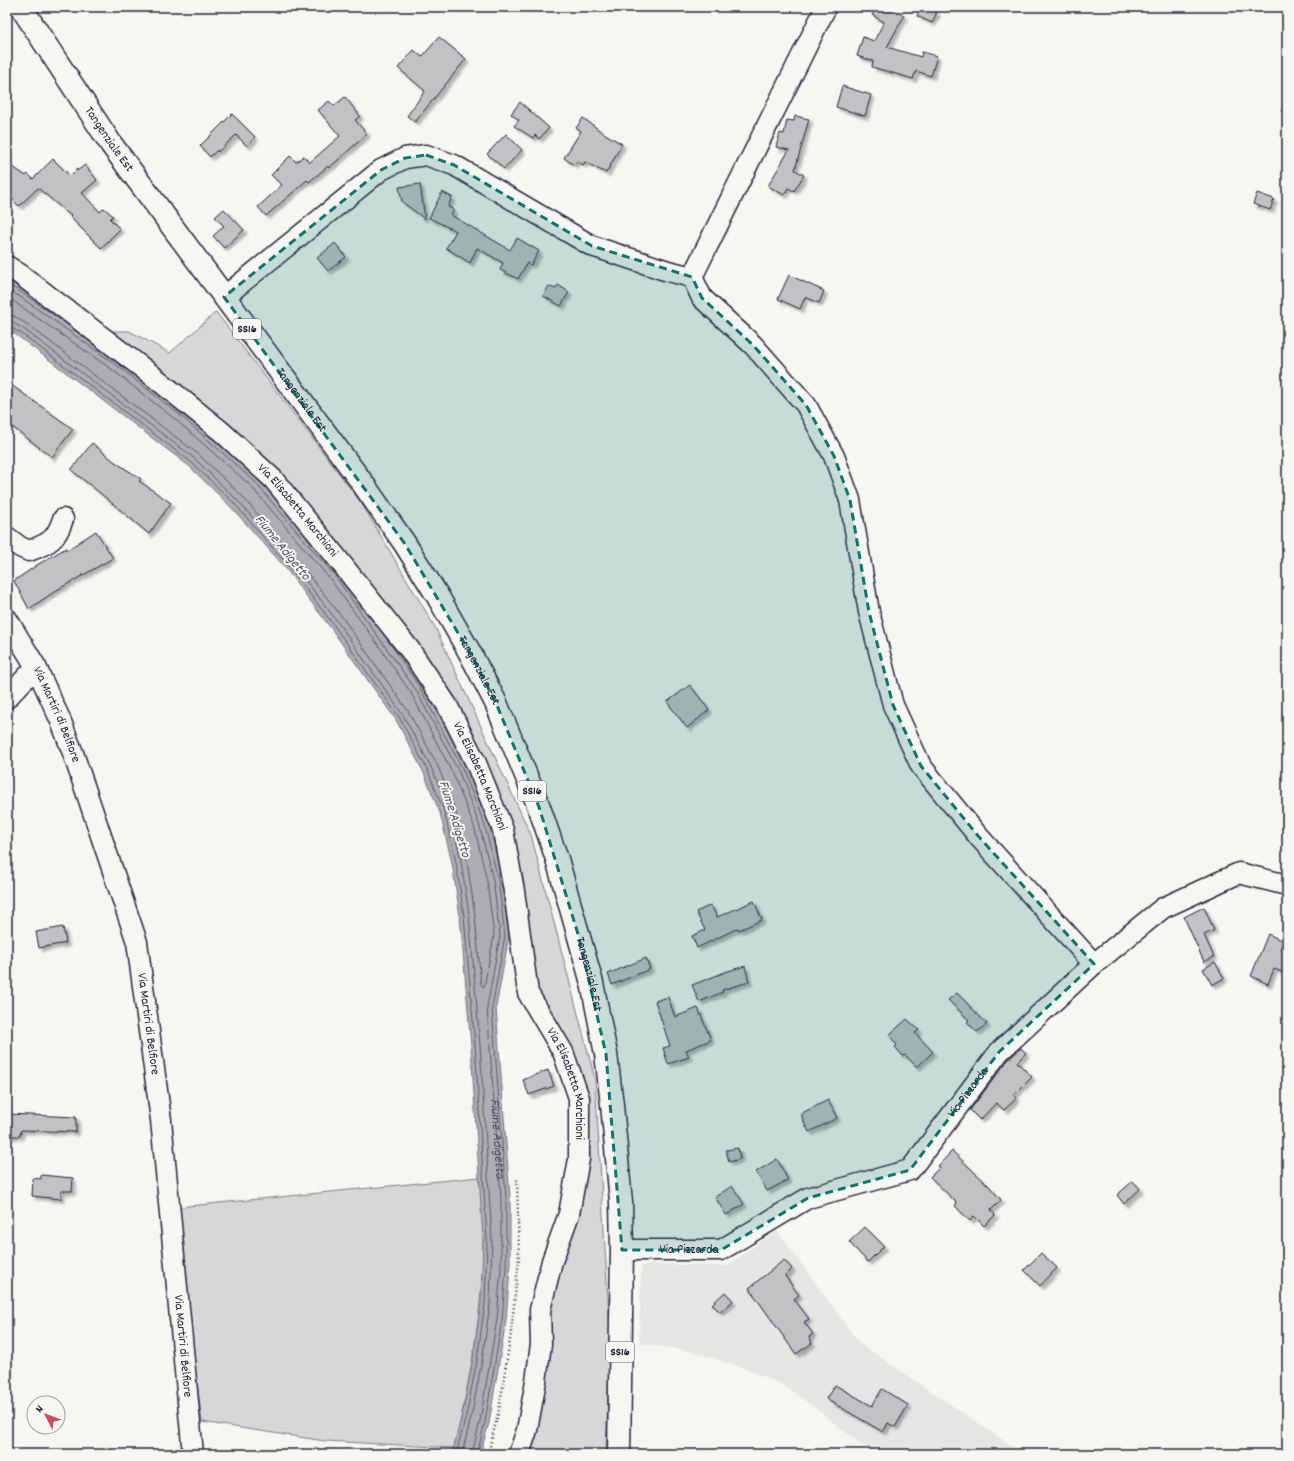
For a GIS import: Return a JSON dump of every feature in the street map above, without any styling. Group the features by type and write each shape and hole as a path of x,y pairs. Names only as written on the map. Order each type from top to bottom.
{"main road":[{"name":"Tangenziale Est","path":"21,7 111,144 361,481 405,544 437,595 470,653 496,703 518,756 539,807 557,860 592,983 606,1054 621,1202 622,1250 619,1454"}],"street":[{"path":"692,278 826,7"},
{"path":"224,297 381,170 405,158 426,156 454,165 592,246 692,278 702,298 753,345 806,405 834,456 850,500 869,612 893,705 921,766 979,837 1094,964"},
{"name":"Via Elisabetta Marchioni","path":"7,266 21,274 153,376 222,432 273,479 410,650 447,705 476,763 503,830 514,891 528,993 563,1052 579,1098 579,1159 569,1214 552,1261 540,1310 541,1344 536,1381 527,1430 519,1454"},
{"path":"7,537 20,547 29,551 48,544 59,532 63,519"},
{"name":"Via Martiri di Belfiore","path":"7,619 36,667 60,719 137,942 161,1120 193,1454"},
{"path":"7,698 36,667"},
{"name":"Via Pizzarda","path":"622,1250 720,1250 808,1198 910,1170 999,1052 1094,964 1163,908 1239,872 1287,885"}],"path":[{"path":"488,1454 499,1410 511,1333 518,1273 519,1258 516,1177"}],"highlighted area":[{"path":"426,155 454,165 592,246 692,277 702,298 753,345 806,405 834,456 850,500 869,612 893,705 921,766 979,837 1094,964 999,1052 910,1170 808,1198 721,1250 622,1250 606,1054 578,934 539,807 496,703 470,653 405,544 224,297 381,170 405,158"}],"shaded area":[{"path":"216,312 360,501 435,627 531,835 595,1079 610,1332 606,1454 524,1454 543,1310 582,1100 533,991 488,777 247,443 178,382 106,331 129,331 170,353"},
{"path":"480,1177 483,1241 481,1293 470,1371 454,1448 325,1441 202,1422 186,1294 179,1207"},
{"path":"777,1230 859,1343 1024,1454 874,1454 784,1386 750,1370 693,1352 639,1343 641,1266 655,1264 727,1266"}],"water":[{"name":"Fiume Adigetto","path":"7,280 23,289 119,356 261,474 342,570 424,685 467,768 488,821 502,878 509,936 496,1007 510,1198 510,1268 506,1320 489,1423 480,1454 452,1454 463,1411 473,1359 481,1303 483,1240 471,1046 460,916 452,863 440,813 423,771 396,720 330,627 283,565 230,506 189,466 7,329"}],"building":[{"path":"877,7 888,7 904,16 887,47 921,57 922,52 937,56 931,76 916,71 913,79 872,67 873,61 857,56 863,37 874,41 884,22 872,15"},
{"path":"921,7 937,12 932,23 917,16"},
{"path":"439,37 466,59 415,122 407,116 425,91 398,68 414,50 422,57"},
{"path":"842,86 871,95 865,116 836,107"},
{"path":"345,97 360,116 355,120 367,134 329,168 328,166 309,182 307,180 266,216 258,207 282,185 271,175 290,156 296,162 304,156 309,163 340,136 318,110 329,101 334,106"},
{"path":"520,102 549,128 539,139 535,135 533,138 514,126 519,120 511,114"},
{"path":"232,114 255,137 247,146 236,135 218,152 217,150 210,157 200,146"},
{"path":"795,116 809,119 795,170 804,175 794,191 788,188 784,195 768,186 789,150 776,147 780,133 784,134 787,120 794,121"},
{"path":"583,118 622,144 606,173 585,162 583,165 577,161 574,165 564,158 581,131 576,128"},
{"path":"506,134 522,150 504,169 487,154"},
{"path":"53,159 70,176 77,169 77,171 85,165 97,180 82,193 100,212 104,208 113,216 110,219 120,229 101,248 70,217 71,216 38,188 19,206 7,194 7,163 26,176 28,174 33,179"},
{"path":"420,184 425,219 402,202 399,187"},
{"path":"442,192 452,197 448,207 454,210 451,215 510,250 517,238 539,251 531,265 527,263 518,279 500,270 503,263 477,248 470,263 446,248 456,231 429,218"},
{"path":"1257,193 1274,199 1270,210 1253,204"},
{"path":"224,209 244,230 224,248 213,236 224,226 215,217"},
{"path":"335,243 346,257 328,271 317,258"},
{"path":"789,275 824,291 819,303 805,297 800,309 778,299"},
{"path":"558,285 569,292 561,306 543,296 549,286 555,289"},
{"path":"7,382 73,429 52,457 7,423"},
{"path":"92,443 115,462 141,479 139,481 171,503 149,534 71,470"},
{"path":"96,531 113,558 57,590 29,609 14,581 37,565 66,548 67,550"},
{"path":"690,685 709,710 687,728 667,702"},
{"path":"754,901 762,920 739,930 738,928 697,948 692,936 705,930 696,912 711,905 717,917"},
{"path":"1204,907 1214,930 1204,935 1214,957 1204,962 1184,917"},
{"path":"63,927 66,943 39,948 36,932"},
{"path":"1268,934 1283,941 1280,949 1287,952 1287,974 1274,969 1268,984 1251,976"},
{"path":"646,958 650,969 612,985 608,974"},
{"path":"1215,962 1224,978 1212,985 1203,969"},
{"path":"745,966 749,982 722,990 723,992 699,1002 692,985"},
{"path":"957,993 987,1024 977,1032 967,1022 969,1020 948,1000"},
{"path":"668,997 675,1017 698,1008 711,1040 686,1050 689,1057 668,1064 663,1048 670,1046 655,1001"},
{"path":"907,1019 919,1030 915,1033 933,1052 917,1067 905,1055 903,1056 895,1047 897,1045 889,1035"},
{"path":"1021,1048 1026,1053 1017,1062 1032,1077 1014,1095 1017,1098 1004,1110 996,1103 980,1120 970,1110 1008,1060"},
{"path":"548,1070 554,1086 529,1095 523,1080"},
{"path":"828,1100 837,1118 809,1132 802,1118 802,1113"},
{"path":"7,1114 76,1117 76,1132 21,1130 20,1136 7,1136"},
{"path":"738,1148 740,1159 729,1162 726,1150"},
{"path":"952,1151 988,1185 1001,1200 991,1210 995,1215 984,1226 974,1216 970,1221 955,1206 957,1203 930,1177"},
{"path":"777,1159 788,1180 767,1191 756,1172"},
{"path":"41,1175 73,1178 72,1191 61,1191 61,1199 32,1196 33,1178 41,1179"},
{"path":"1133,1181 1140,1189 1124,1204 1117,1195"},
{"path":"732,1186 744,1204 726,1215 715,1197"},
{"path":"865,1227 884,1246 868,1262 849,1242"},
{"path":"1041,1253 1057,1268 1040,1286 1024,1270"},
{"path":"784,1260 792,1269 785,1276 799,1295 794,1299 809,1319 804,1322 813,1334 809,1337 812,1343 796,1354 749,1288"},
{"path":"725,1292 733,1301 720,1312 712,1304"},
{"path":"835,1385 872,1406 882,1389 908,1405 895,1427 888,1423 883,1432 826,1399"}]}
